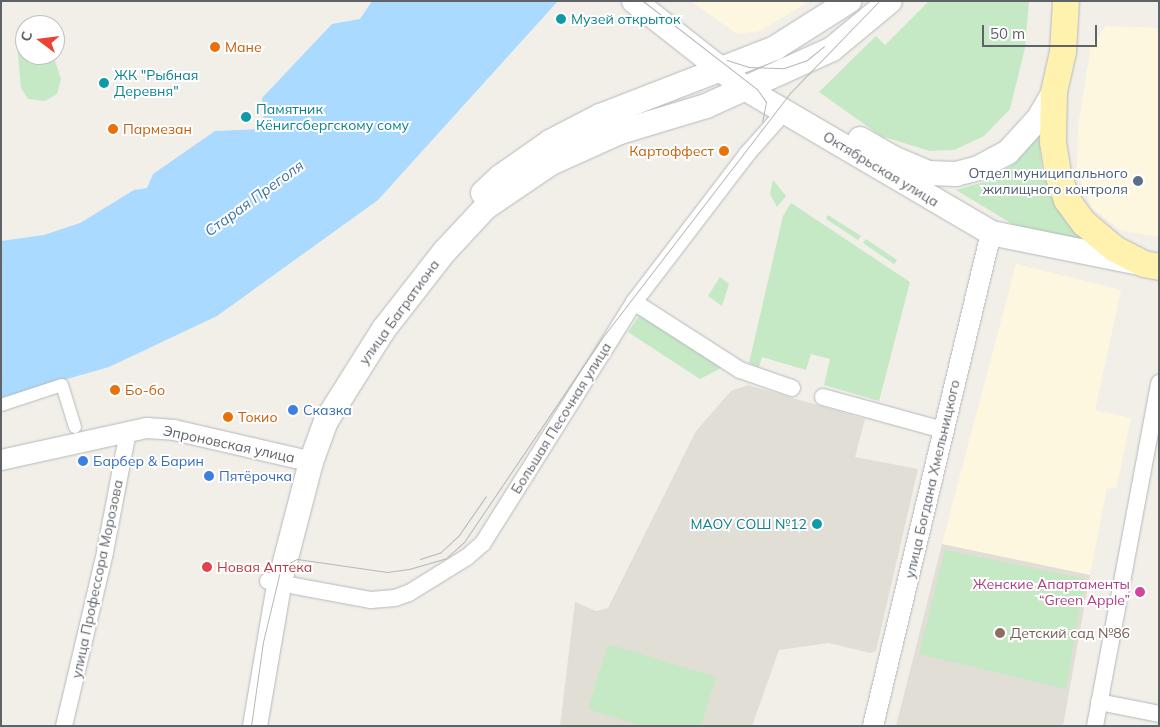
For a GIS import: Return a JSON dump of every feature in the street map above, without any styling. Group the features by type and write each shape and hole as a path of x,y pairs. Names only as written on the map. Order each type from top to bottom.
{"main road":[{"name":"Октябрьская улица","path":"634,1 762,85 786,110 883,172 991,233 1151,266"},
{"name":"Октябрьская улица","path":"659,1 729,65"},
{"name":"улица Багратиона","path":"242,726 273,583 316,418 373,321 443,233 500,177 550,142 600,116 775,48 848,1"},
{"name":"улица Багратиона","path":"306,461 326,422 384,329 420,279 486,207 551,163 581,148 620,132 706,106 762,85 832,49 890,1"},
{"path":"1067,8 1063,52 1054,92 1053,142 1058,174 1067,200 1098,236 1151,266"},
{"path":"762,85 892,158 928,173 956,174 978,168 1008,152 1039,118 1054,92"},
{"name":"улица Багратиона","path":"254,726 273,583"}],"street":[{"name":"Большая Песочная улица","path":"273,583 371,600 395,598 409,593 467,557 483,543 634,302 748,154 786,110"},
{"name":"улица Богдана Хмельницкого","path":"873,726 991,233"},
{"path":"634,302 740,370 792,388"},
{"path":"1095,726 1159,383"},
{"path":"1,405 62,384 75,427"},
{"path":"823,397 943,430"},
{"name":"Эпроновская улица","path":"1,460 147,428 174,430 306,461"},
{"name":"улица Профессора Морозова","path":"64,726 105,552 128,431"},
{"path":"1099,702 1159,714"}],"shaded area":[{"path":"691,1 810,1 760,31 737,34"},
{"path":"1106,26 1159,28 1159,237 1120,230 1091,207 1077,170 1078,126 1091,47"},
{"path":"1016,264 1121,290 1095,410 1131,418 1116,489 1107,487 1090,575 942,544"},
{"path":"748,385 865,419 855,457 918,469 876,651 870,653 829,643 779,650 752,726 560,726 575,602 596,611 608,608 696,431 731,391"},
{"name":"Детский сад №86","path":"942,544 1090,575 1063,726 896,726"}],"green space":[{"path":"929,1 1029,1 1025,48 1010,109 984,136 954,150 930,151 881,136 819,92 876,36 885,45"},
{"path":"19,65 56,65 61,79 57,94 45,101 28,99 21,88"},
{"path":"1039,135 1042,173 1064,219 1086,243 1014,225 956,190 984,182 1014,164"},
{"path":"773,180 786,196 777,207 770,194"},
{"path":"791,203 910,282 879,401 824,385 830,359 811,354 806,370 762,357 759,367 749,363 783,216"},
{"path":"828,215 861,236 858,240 826,219"},
{"path":"866,239 897,260 894,264 863,243"},
{"path":"720,277 729,284 722,306 708,296"},
{"path":"641,313 725,366 700,379 628,332"},
{"name":"Детский сад №86","path":"945,550 1085,579 1066,689 919,654"},
{"path":"608,644 716,677 701,726 642,726 588,709"}],"water":[{"name":"Старая Преголя","path":"372,1 558,1 378,200 217,316 109,367 1,398 1,241 44,235 80,223 134,190 147,188 153,174 215,131 264,129 262,98 332,24 360,19"}],"tram line":[{"path":"643,1 757,89 766,102 762,122"},
{"path":"251,726 263,642 281,567 297,559 387,572 409,569 445,559 464,542 602,338 789,94 879,1"},
{"path":"727,60 748,67 784,68 807,60 824,46"},
{"path":"420,559 441,552 459,535 486,496"}],"place":[{"name":"Музей открыток","path":"561,19"},
{"name":"Мане","path":"215,47"},
{"name":"ЖК \"Рыбная Деревня\"","path":"104,83"},
{"name":"Памятник Кёнигсбергскому сому","path":"246,117"},
{"name":"Пармезан","path":"113,129"},
{"name":"Картоффест","path":"724,151"},
{"name":"Отдел муниципального жилищного контроля","path":"1138,181"},
{"name":"Бо-бо","path":"115,390"},
{"name":"Сказка","path":"293,410"},
{"name":"Токио","path":"228,417"},
{"name":"Барбер & Барин","path":"83,461"},
{"name":"Пятёрочка","path":"209,476"},
{"name":"МАОУ СОШ №12","path":"817,524"},
{"name":"Новая Аптека","path":"207,567"},
{"name":"Женские Апартаменты “Green Apple”","path":"1140,592"},
{"name":"Детский сад №86","path":"1000,633"}]}
